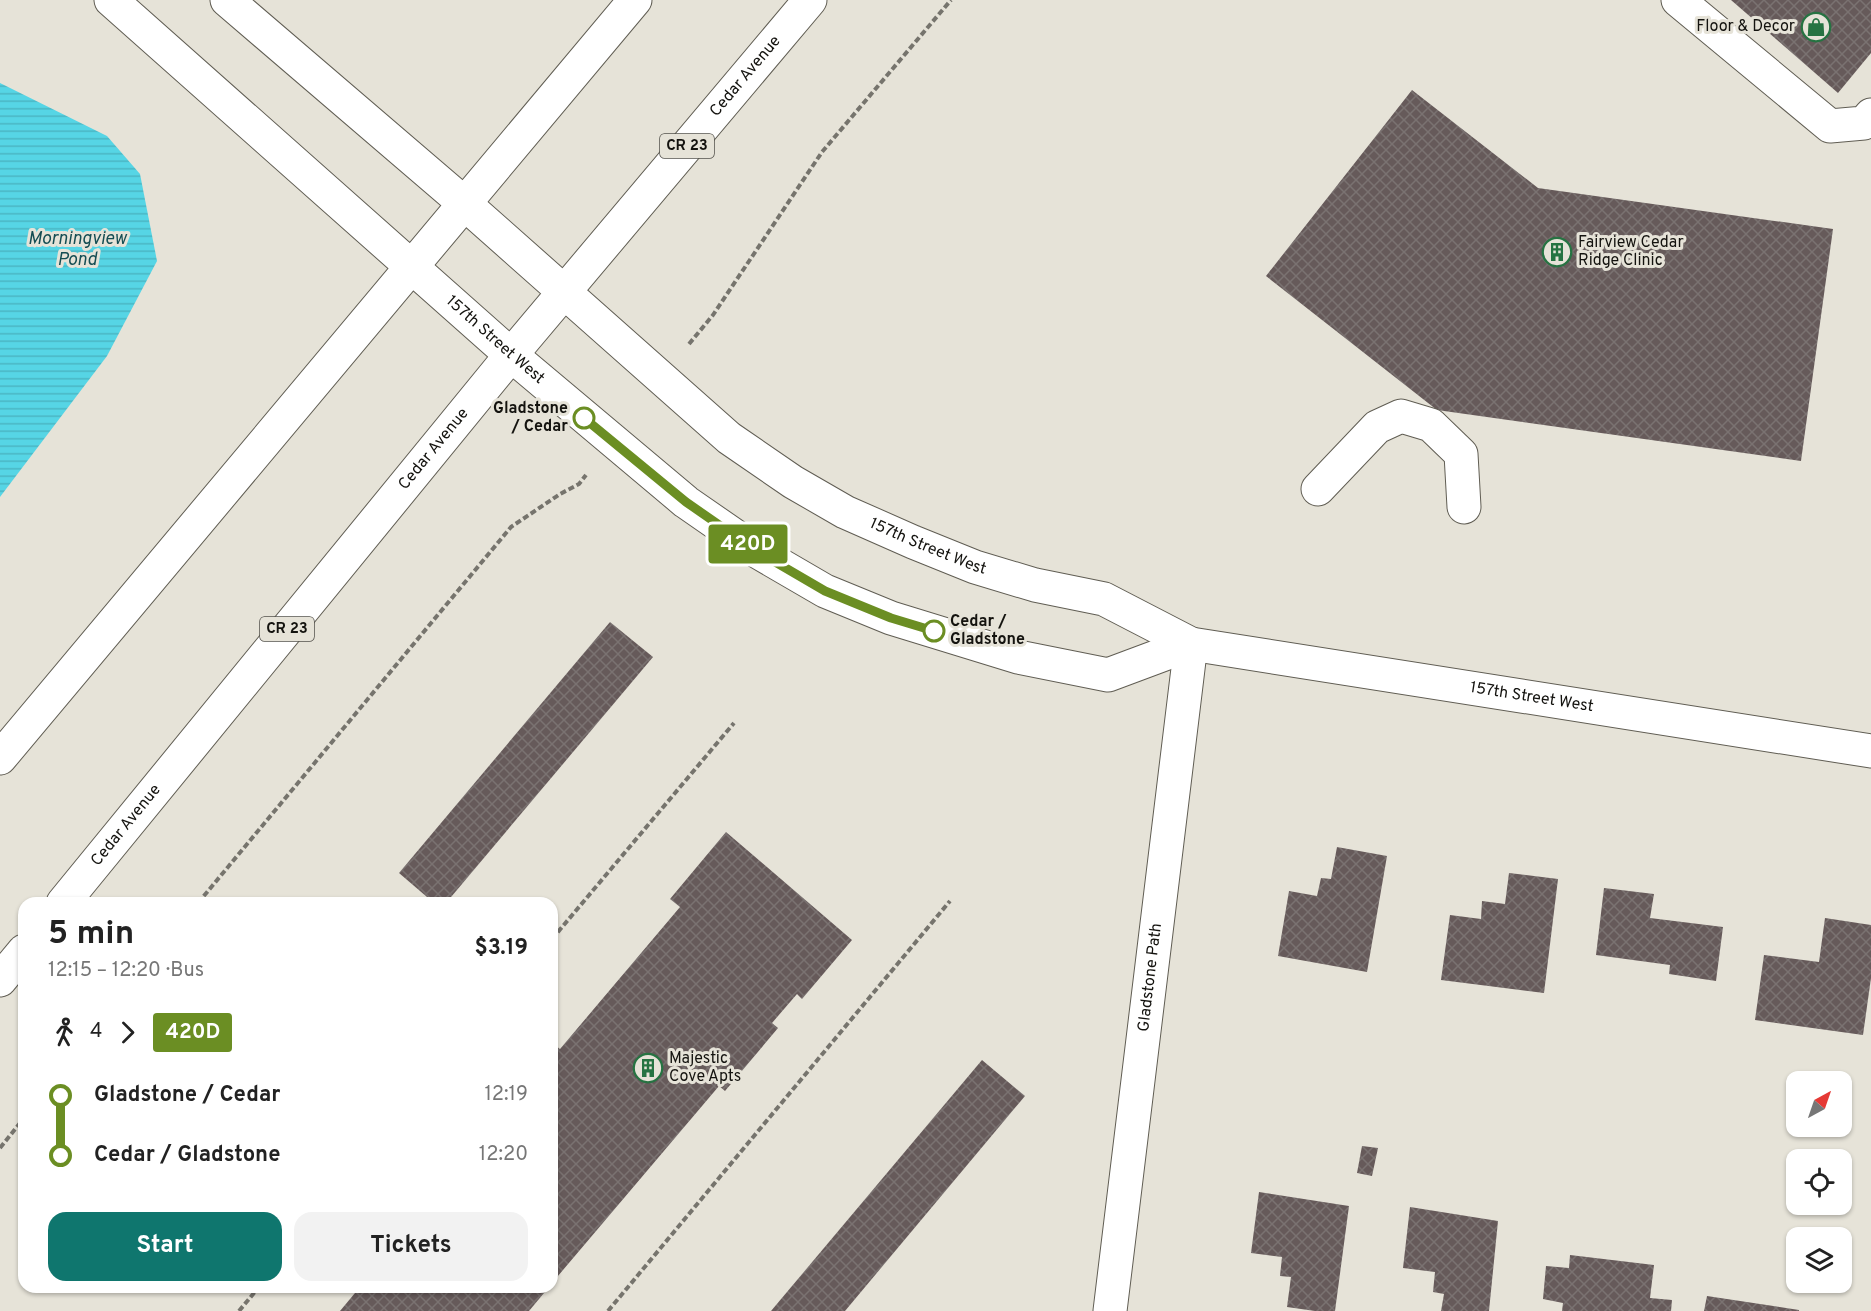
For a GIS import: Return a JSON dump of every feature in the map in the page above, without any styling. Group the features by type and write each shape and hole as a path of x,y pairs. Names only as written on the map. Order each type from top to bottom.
{"street":[{"name":"157th Street West","path":"111,0 511,355 686,502 758,552 825,591 891,618 1018,657 1108,675 1191,644"},
{"name":"157th Street West","path":"227,0 465,204 729,438 793,482 845,512 975,567 1035,585 1104,599 1191,644 1871,751"},
{"path":"0,758 635,0"},
{"name":"Cedar Avenue","path":"68,897 511,355 810,0"},
{"path":"1678,0 1830,126 1864,123 1871,115"},
{"path":"1318,489 1377,427 1401,416 1431,425 1461,454 1464,507"},
{"name":"Gladstone Path","path":"1110,1311 1191,644"},
{"path":"0,980 18,958"}],"path":[{"path":"558,932 734,723"},
{"path":"608,1311 950,901"},
{"path":"0,1148 18,1126"},
{"path":"239,1311 254,1293"}],"water":[{"name":"Morningview Pond","path":"0,83 107,136 140,174 157,261 107,356 0,497"}],"building":[{"name":"Floor & Decor","path":"1731,0 1871,0 1871,53 1838,93"},
{"name":"Fairview Cedar Ridge Clinic","path":"1412,90 1538,188 1833,229 1801,461 1437,410 1266,276"},
{"path":"610,622 653,657 451,897 427,897 399,873"},
{"name":"Majestic Cove Apts","path":"726,832 852,940 802,999 797,994 772,1023 778,1028 725,1091 719,1086 558,1276 558,1048 560,1049 680,907 670,899"},
{"path":"1337,847 1387,856 1367,972 1278,956 1289,891 1317,896 1321,878 1331,879"},
{"path":"1509,873 1558,879 1544,993 1441,980 1450,915 1481,919 1482,901 1505,904"},
{"path":"1604,888 1654,894 1650,918 1723,927 1716,981 1669,974 1670,965 1596,955"},
{"path":"1825,918 1871,925 1871,978 1863,1035 1755,1020 1764,955 1819,962"},
{"path":"982,1060 1025,1096 845,1311 771,1311"},
{"path":"1362,1146 1378,1148 1372,1176 1357,1173"},
{"path":"1259,1192 1349,1206 1335,1311 1287,1307 1291,1277 1280,1276 1282,1257 1251,1253"},
{"path":"1410,1207 1498,1221 1489,1311 1441,1311 1444,1294 1433,1292 1435,1272 1403,1268"},
{"path":"1570,1255 1654,1265 1650,1298 1672,1300 1671,1311 1562,1311 1563,1303 1543,1299 1546,1266 1569,1268"},
{"path":"355,1293 544,1293 529,1311 340,1311"},
{"path":"1707,1296 1799,1310 1799,1311 1704,1311"}],"bus line":[{"name":"420D","path":"584,418 686,502 758,552 825,591 891,618 934,631"}],"place":[{"name":"Floor & Decor","path":"1816,27"},
{"name":"Fairview Cedar Ridge Clinic","path":"1557,252"},
{"name":"Gladstone / Cedar","path":"584,418"},
{"name":"Cedar / Gladstone","path":"934,631"},
{"name":"Majestic Cove Apts","path":"648,1068"}]}
